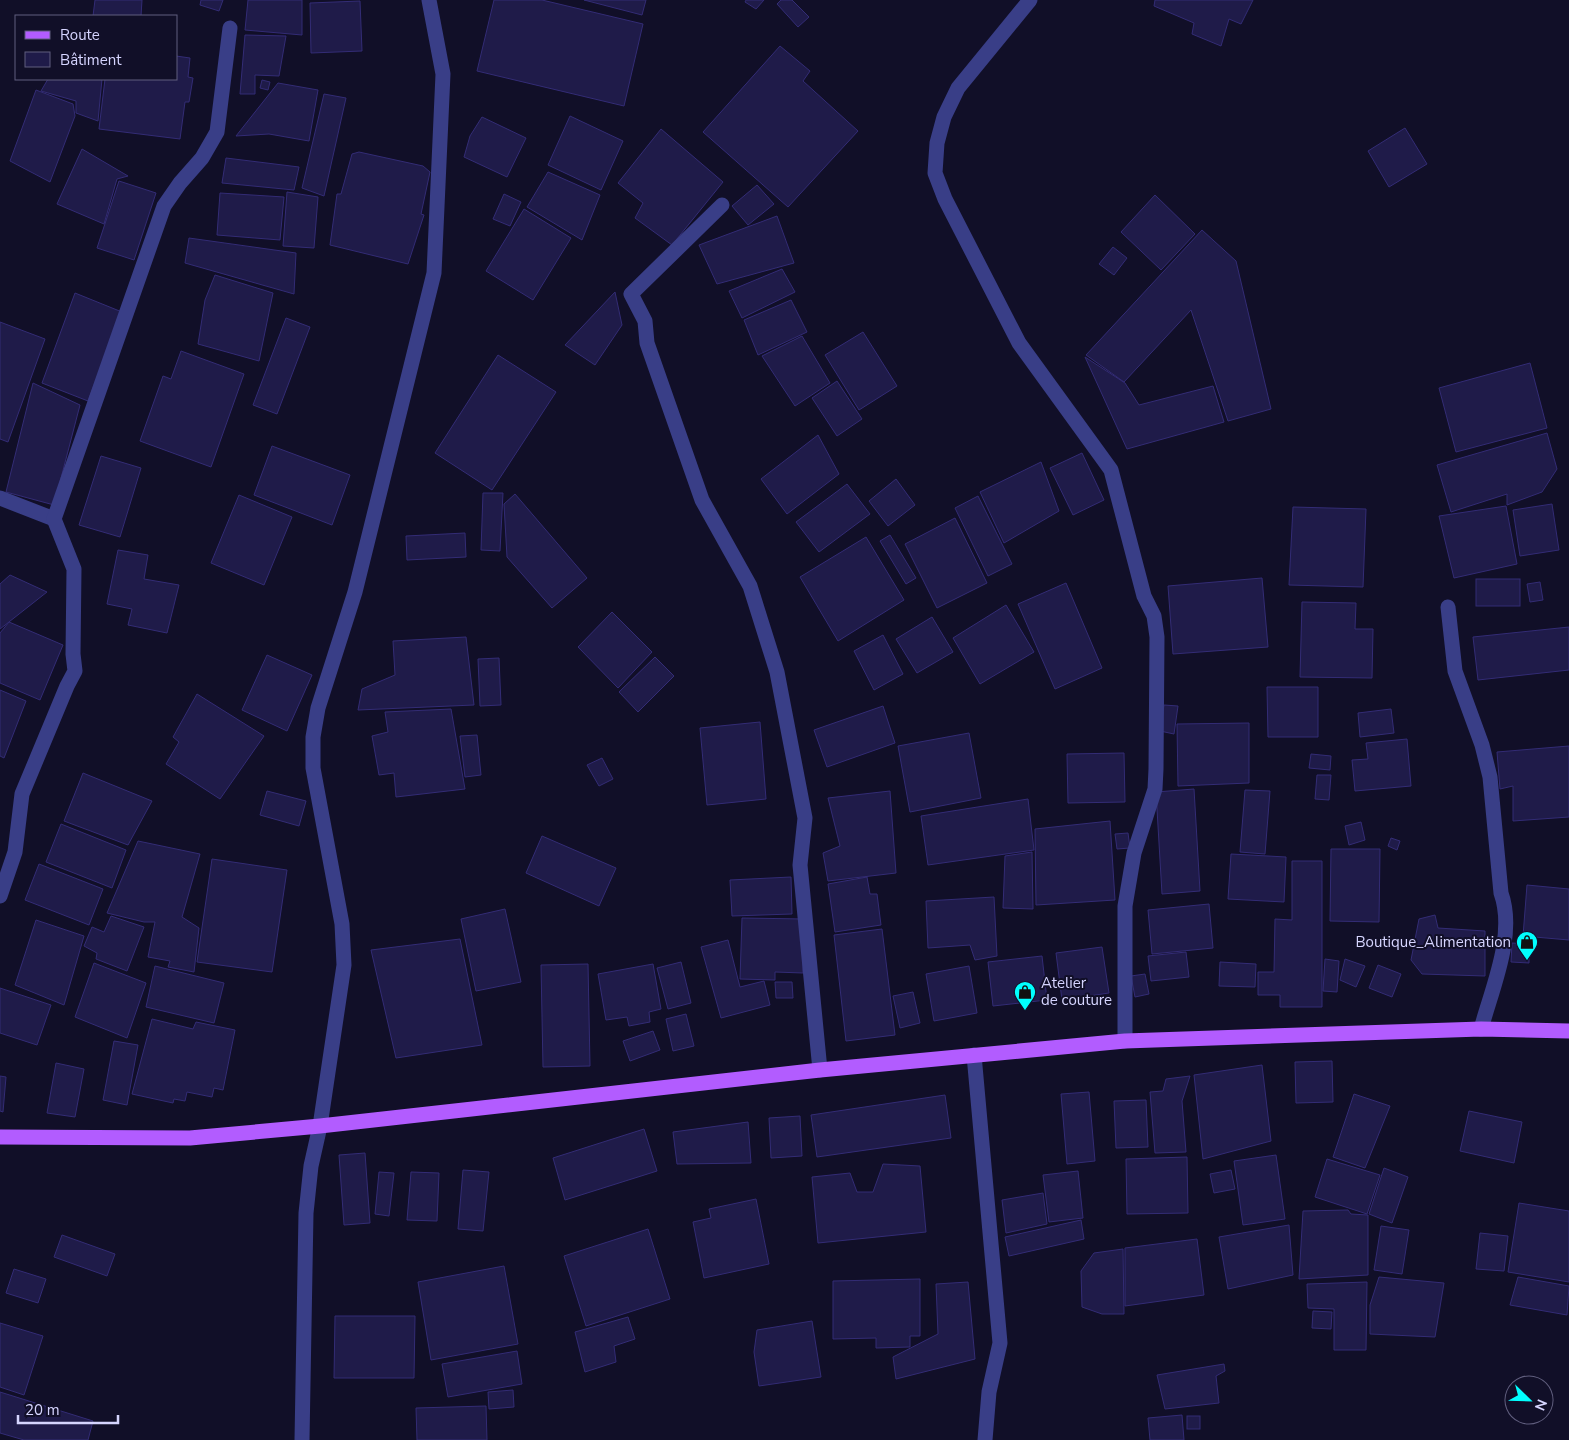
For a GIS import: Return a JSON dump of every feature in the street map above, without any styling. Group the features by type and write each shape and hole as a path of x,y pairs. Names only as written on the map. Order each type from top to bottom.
{"main road":[{"path":"0,1137 190,1138 320,1126 820,1070 1125,1041 1481,1029 1569,1031"}],"street":[{"path":"302,1440 306,1213 311,1166 320,1126 344,965 342,924 313,768 313,738 318,708 358,583 434,272 443,74 429,0"},
{"path":"1030,0 958,88 941,126 937,143 935,173 945,199 1019,343 1111,470 1144,596 1154,616 1157,638 1155,789 1134,853 1125,906 1125,1041"},
{"path":"0,896 15,852 22,794 75,671 73,654 74,569 54,519 164,206 180,183 202,158 217,132 230,28"},
{"path":"722,205 631,294 645,321 646,343 702,500 750,586 778,672 804,818 800,865 820,1070"},
{"path":"0,498 54,519"},
{"path":"1448,607 1454,671 1482,745 1490,777 1501,893 1506,907 1501,957 1481,1029"},
{"path":"974,1055 1000,1343 989,1392 985,1440"}],"building":[{"path":"95,0 142,0 141,15 93,15"},
{"path":"201,0 223,0 219,11 200,5"},
{"path":"248,0 302,0 302,35 245,30"},
{"path":"494,0 542,0 643,24 624,106 477,71"},
{"path":"584,0 646,0 642,15"},
{"path":"746,0 764,0 756,9 745,2"},
{"path":"781,0 792,0 809,17 798,27 777,4"},
{"path":"1155,0 1253,0 1241,24 1229,19 1221,46 1192,34 1194,23 1154,6"},
{"path":"360,1 362,51 311,53 310,3"},
{"path":"245,35 286,36 279,76 255,75 255,94 240,94"},
{"path":"780,46 810,71 803,81 858,131 788,207 703,132"},
{"path":"178,56 190,58 188,77 193,78 189,102 185,102 180,139 99,129 105,80 178,80"},
{"path":"47,80 102,80 98,121 76,113 76,101 41,91"},
{"path":"262,80 270,82 268,90 260,88"},
{"path":"278,83 318,90 309,141 269,134 236,136"},
{"path":"36,90 73,104 75,116 50,182 10,161"},
{"path":"324,94 346,98 324,196 302,188"},
{"path":"570,116 623,141 601,190 548,165"},
{"path":"482,117 526,138 507,177 464,157 470,136"},
{"path":"1405,128 1427,164 1389,187 1368,151"},
{"path":"661,129 723,182 672,245 635,218 643,203 618,183"},
{"path":"82,149 128,176 117,179 104,224 57,204"},
{"path":"359,152 423,166 430,172 421,214 424,215 408,264 330,245 337,194 341,194 352,154"},
{"path":"226,158 299,167 294,190 222,183"},
{"path":"548,172 600,195 582,240 527,207"},
{"path":"119,181 156,193 134,260 97,248"},
{"path":"757,185 774,204 748,225 732,206"},
{"path":"287,192 318,197 314,248 283,246"},
{"path":"220,193 284,197 280,240 217,235"},
{"path":"504,194 521,202 510,226 493,219"},
{"path":"1155,195 1195,234 1161,270 1121,232"},
{"path":"524,209 571,238 533,300 486,271"},
{"path":"777,216 794,263 717,284 699,245"},
{"path":"1202,230 1236,261 1271,409 1228,421 1191,310 1124,382 1086,355"},
{"path":"189,238 296,253 294,294 185,263"},
{"path":"1113,247 1127,258 1114,275 1099,264"},
{"path":"782,269 795,292 742,318 729,291"},
{"path":"215,275 273,293 259,361 198,344 205,300"},
{"path":"615,292 622,325 595,365 565,345"},
{"path":"75,293 122,312 88,401 42,383"},
{"path":"791,300 807,332 758,355 744,320"},
{"path":"286,318 310,327 277,414 253,405"},
{"path":"0,322 45,339 8,442 0,439"},
{"path":"863,332 897,386 859,410 825,355"},
{"path":"802,336 830,383 795,406 762,356"},
{"path":"181,351 244,374 211,467 140,441 163,376 171,379"},
{"path":"498,355 556,392 492,490 435,453"},
{"path":"1085,357 1125,383 1139,405 1213,386 1224,422 1127,449"},
{"path":"1530,363 1547,428 1456,452 1439,388"},
{"path":"837,381 862,419 837,436 812,398"},
{"path":"33,383 80,405 54,505 6,492"},
{"path":"1547,433 1557,469 1542,492 1507,505 1507,494 1451,512 1437,465"},
{"path":"818,435 839,474 787,514 761,479"},
{"path":"272,446 350,475 332,525 254,495"},
{"path":"1082,453 1104,500 1073,515 1050,468"},
{"path":"101,456 141,468 120,537 79,525"},
{"path":"1041,462 1059,511 1004,543 980,492"},
{"path":"896,479 915,505 888,526 869,501"},
{"path":"847,484 870,514 819,552 796,522"},
{"path":"483,493 503,493 500,551 481,550"},
{"path":"515,494 587,578 552,608 507,557 504,504"},
{"path":"239,495 292,517 264,585 211,563"},
{"path":"978,496 1012,564 988,576 955,508"},
{"path":"1552,504 1559,550 1520,556 1513,510"},
{"path":"1506,506 1517,564 1454,578 1439,516"},
{"path":"1293,507 1366,509 1363,587 1289,585"},
{"path":"955,518 987,583 937,608 905,544"},
{"path":"465,533 466,557 407,560 406,536"},
{"path":"890,535 916,578 906,584 880,541"},
{"path":"866,537 904,600 838,641 800,577"},
{"path":"118,550 148,555 144,579 179,585 167,633 128,625 132,609 107,604"},
{"path":"10,575 47,592 0,629 0,584"},
{"path":"1262,578 1268,647 1173,654 1168,586"},
{"path":"1476,579 1520,579 1520,606 1476,606"},
{"path":"1540,582 1543,600 1530,602 1527,584"},
{"path":"1066,583 1102,668 1055,689 1018,604"},
{"path":"1302,602 1356,603 1355,629 1373,629 1372,678 1300,677"},
{"path":"1006,605 1034,652 980,684 953,638"},
{"path":"612,612 652,652 618,688 578,647"},
{"path":"932,617 953,652 917,673 896,639"},
{"path":"9,622 63,645 40,700 0,683 0,633"},
{"path":"1569,627 1569,670 1478,680 1473,637"},
{"path":"883,635 903,674 874,690 854,651"},
{"path":"466,637 474,705 358,710 362,689 395,675 393,641"},
{"path":"267,655 312,675 287,731 242,710"},
{"path":"655,657 674,676 638,712 619,692"},
{"path":"499,658 501,705 480,706 478,659"},
{"path":"1267,687 1318,687 1318,737 1268,737"},
{"path":"0,690 26,701 4,758 0,756"},
{"path":"197,694 264,736 220,799 166,764 179,742 173,737"},
{"path":"1164,705 1178,706 1174,734 1160,731"},
{"path":"883,706 895,743 827,767 814,730"},
{"path":"451,709 465,789 396,797 394,773 379,775 372,736 388,732 385,712"},
{"path":"1391,709 1394,733 1360,737 1358,713"},
{"path":"760,722 766,799 707,805 700,728"},
{"path":"1249,723 1249,783 1178,786 1177,724"},
{"path":"969,733 981,798 910,812 898,746"},
{"path":"477,735 481,775 465,777 460,736"},
{"path":"1407,739 1411,786 1355,791 1352,760 1368,759 1366,743"},
{"path":"1569,746 1569,817 1513,821 1513,786 1500,789 1497,752"},
{"path":"1124,753 1125,802 1068,803 1067,754"},
{"path":"1311,754 1331,756 1330,770 1309,768"},
{"path":"602,758 613,779 599,786 587,765"},
{"path":"83,773 152,801 128,845 64,821"},
{"path":"1317,775 1331,775 1329,800 1315,799"},
{"path":"1194,789 1200,891 1162,894 1156,792"},
{"path":"1245,790 1270,791 1265,854 1240,852"},
{"path":"267,791 306,801 299,826 260,815"},
{"path":"890,791 896,873 828,881 823,853 840,846 828,798"},
{"path":"1028,799 1034,850 928,865 921,816"},
{"path":"1110,821 1115,900 1036,905 1035,829"},
{"path":"1361,822 1365,840 1349,845 1345,826"},
{"path":"61,824 126,850 112,888 46,862"},
{"path":"1128,833 1130,848 1117,849 1115,834"},
{"path":"542,836 616,868 599,906 526,873"},
{"path":"1391,838 1400,841 1397,850 1388,846"},
{"path":"138,841 200,854 182,917 199,928 194,972 168,967 170,961 148,957 155,922 144,922 107,913"},
{"path":"1331,849 1380,849 1379,922 1330,921"},
{"path":"1032,852 1033,909 1003,908 1005,856"},
{"path":"1231,854 1286,857 1284,902 1228,899"},
{"path":"212,859 287,870 272,972 197,962"},
{"path":"1292,861 1322,861 1322,1007 1280,1007 1280,995 1258,995 1258,972 1274,972 1275,919 1292,920"},
{"path":"39,864 103,889 89,925 25,900"},
{"path":"791,877 792,914 732,916 730,880"},
{"path":"867,877 870,894 877,894 881,925 835,932 828,884"},
{"path":"1527,885 1569,889 1569,940 1523,936"},
{"path":"994,897 997,956 975,960 970,945 928,948 926,901"},
{"path":"1209,904 1213,948 1152,954 1148,910"},
{"path":"505,909 521,982 476,991 461,919"},
{"path":"1435,915 1438,928 1485,931 1485,976 1422,974 1411,960 1419,919"},
{"path":"111,916 144,927 127,971 96,959 97,953 84,946 92,927 104,932"},
{"path":"742,918 804,919 803,973 775,972 775,980 740,979"},
{"path":"36,920 84,936 64,1005 15,985"},
{"path":"882,929 895,1035 846,1041 834,935"},
{"path":"460,939 482,1045 396,1058 371,950"},
{"path":"728,940 740,987 764,981 770,1005 721,1018 701,947"},
{"path":"1512,943 1529,944 1529,963 1511,962"},
{"path":"1102,947 1109,993 1062,1000 1056,953"},
{"path":"1186,952 1189,977 1151,981 1148,956"},
{"path":"1042,956 1047,1000 993,1006 988,962"},
{"path":"1325,959 1339,961 1337,992 1323,991"},
{"path":"1345,959 1365,966 1356,987 1340,980"},
{"path":"681,962 691,1003 668,1009 657,968"},
{"path":"1220,962 1256,964 1255,987 1219,986"},
{"path":"94,963 146,983 127,1038 75,1017"},
{"path":"588,964 590,1066 543,1067 541,965"},
{"path":"653,964 661,1009 649,1012 650,1022 629,1026 627,1017 606,1020 598,974"},
{"path":"1378,965 1401,974 1392,997 1369,988"},
{"path":"155,966 224,983 214,1023 146,1007"},
{"path":"969,966 977,1013 934,1021 926,974"},
{"path":"1145,974 1149,994 1135,997 1131,976"},
{"path":"775,982 792,982 793,998 776,998"},
{"path":"0,988 51,1005 37,1045 0,1033"},
{"path":"913,992 920,1023 900,1028 893,996"},
{"path":"686,1014 694,1046 673,1051 666,1019"},
{"path":"152,1019 193,1029 196,1022 235,1030 223,1090 214,1088 212,1097 187,1092 185,1101 174,1099 173,1103 132,1094"},
{"path":"653,1031 660,1050 630,1061 623,1041"},
{"path":"114,1041 138,1045 127,1105 103,1100"},
{"path":"1332,1061 1333,1102 1296,1103 1295,1062"},
{"path":"56,1063 84,1069 75,1117 47,1113"},
{"path":"1262,1065 1271,1141 1203,1159 1194,1075"},
{"path":"0,1076 6,1077 3,1112 0,1111"},
{"path":"1190,1076 1182,1101 1186,1152 1155,1153 1150,1092 1163,1091 1166,1079"},
{"path":"1089,1092 1095,1161 1067,1164 1061,1094"},
{"path":"1354,1094 1390,1106 1365,1168 1333,1157"},
{"path":"945,1095 951,1138 817,1157 811,1115"},
{"path":"1146,1100 1148,1147 1116,1148 1114,1101"},
{"path":"1469,1111 1522,1122 1514,1163 1460,1151"},
{"path":"800,1116 802,1156 771,1158 769,1118"},
{"path":"748,1122 751,1163 677,1164 673,1132"},
{"path":"644,1129 657,1171 565,1200 553,1158"},
{"path":"365,1153 370,1223 344,1225 339,1155"},
{"path":"1276,1155 1285,1219 1243,1225 1234,1161"},
{"path":"1187,1157 1188,1213 1127,1214 1126,1159"},
{"path":"1327,1159 1380,1175 1367,1214 1315,1197"},
{"path":"883,1164 920,1166 926,1232 818,1243 812,1177 850,1173 857,1192 873,1192"},
{"path":"1384,1168 1408,1177 1392,1223 1369,1214"},
{"path":"463,1170 489,1172 483,1231 458,1229"},
{"path":"1231,1170 1235,1189 1214,1193 1210,1174"},
{"path":"1078,1171 1083,1218 1049,1222 1043,1175"},
{"path":"379,1172 394,1173 389,1216 375,1214"},
{"path":"411,1172 439,1173 437,1221 407,1220"},
{"path":"1043,1193 1047,1224 1006,1233 1002,1200"},
{"path":"756,1199 769,1264 704,1278 693,1222 711,1218 709,1209"},
{"path":"1519,1203 1569,1211 1569,1282 1508,1272"},
{"path":"1348,1210 1351,1214 1368,1215 1368,1275 1299,1279 1303,1211"},
{"path":"1081,1220 1084,1239 1009,1256 1005,1237"},
{"path":"1289,1225 1293,1275 1228,1289 1219,1237"},
{"path":"1381,1226 1409,1230 1402,1274 1374,1270"},
{"path":"648,1229 670,1299 586,1326 564,1256"},
{"path":"1480,1233 1508,1236 1504,1271 1476,1269"},
{"path":"62,1235 115,1254 107,1276 54,1257"},
{"path":"1197,1239 1204,1295 1125,1306 1125,1248"},
{"path":"1123,1249 1124,1314 1102,1314 1082,1307 1081,1271 1094,1253"},
{"path":"504,1266 518,1344 431,1360 418,1282"},
{"path":"14,1269 46,1279 38,1303 6,1293"},
{"path":"1379,1277 1444,1283 1435,1337 1370,1334 1370,1305"},
{"path":"1518,1277 1569,1286 1567,1315 1510,1305"},
{"path":"920,1279 920,1336 910,1336 910,1347 876,1348 876,1338 833,1339 833,1281"},
{"path":"968,1282 975,1359 896,1379 893,1357 938,1334 936,1284"},
{"path":"1367,1282 1366,1350 1334,1350 1334,1309 1308,1308 1307,1284"},
{"path":"1313,1311 1332,1312 1331,1329 1312,1328"},
{"path":"335,1316 415,1316 414,1378 334,1378"},
{"path":"628,1317 635,1339 614,1346 616,1362 585,1372 575,1332"},
{"path":"812,1321 821,1377 759,1386 754,1352 757,1330"},
{"path":"0,1323 43,1336 24,1395 0,1387"},
{"path":"517,1351 522,1384 448,1397 442,1364"},
{"path":"1224,1364 1225,1371 1216,1376 1219,1403 1165,1409 1157,1375"},
{"path":"513,1390 514,1407 489,1409 488,1392"},
{"path":"0,1392 93,1421 88,1440 24,1440 0,1433"},
{"path":"486,1406 487,1440 417,1440 416,1408"},
{"path":"1182,1415 1184,1440 1150,1440 1148,1418"},
{"path":"1187,1416 1200,1416 1200,1429 1187,1429"}],"place":[{"name":"Boutique_Alimentation","path":"1527,961"},
{"name":"Atelier de couture","path":"1025,1011"}]}
